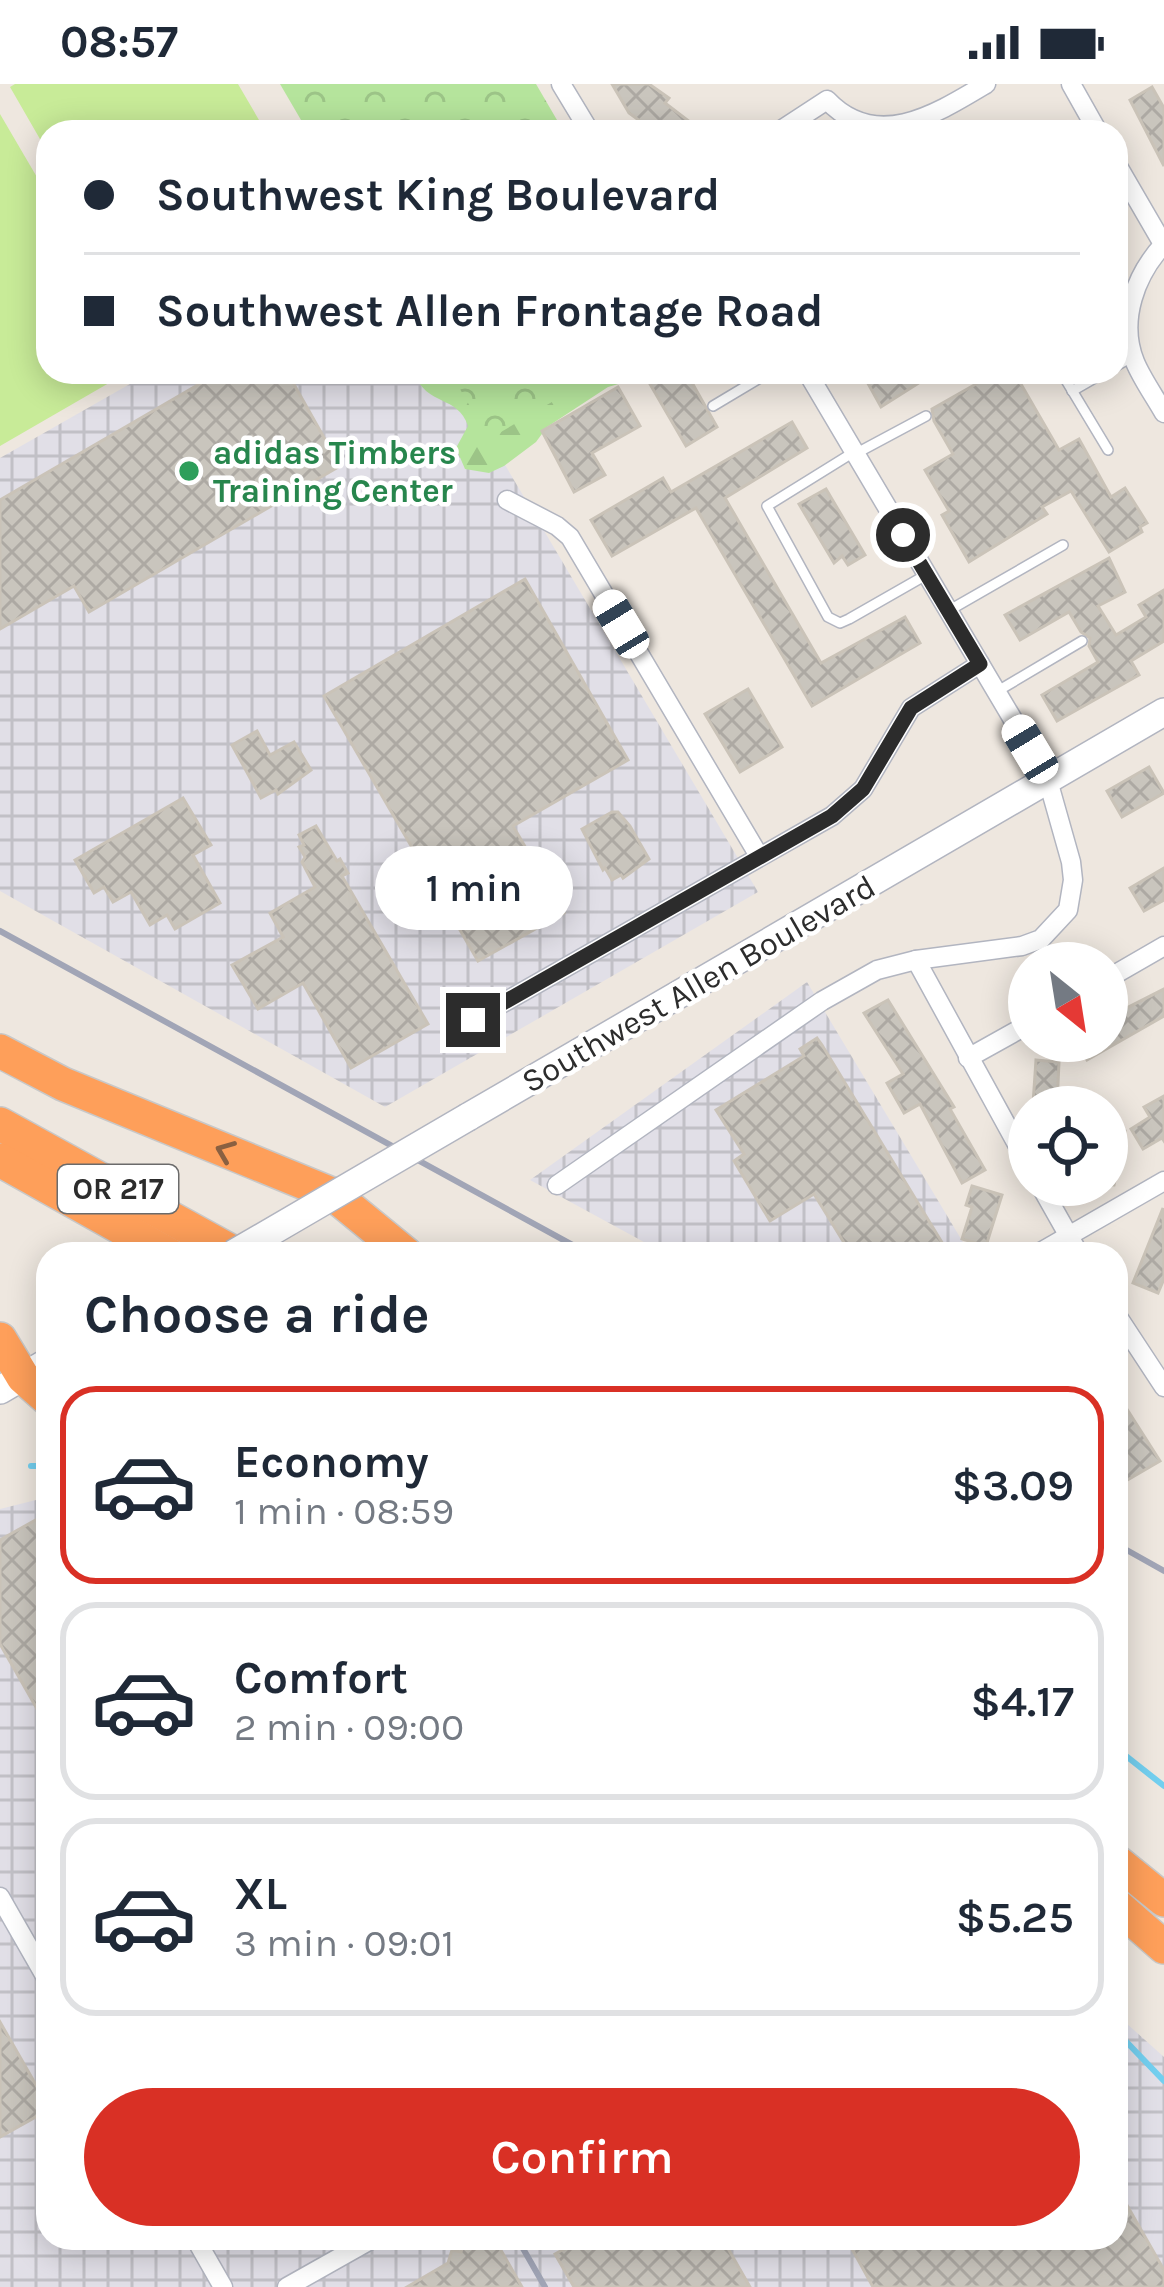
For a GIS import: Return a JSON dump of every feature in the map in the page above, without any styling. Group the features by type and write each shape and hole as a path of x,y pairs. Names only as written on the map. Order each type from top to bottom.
{"highway":[{"path":"0,1051 63,1084 334,1195 391,1242"},
{"name":"OR 217","path":"0,1124 212,1242"},
{"name":"OR 217","path":"0,1160 147,1242"},
{"path":"0,1339 30,1382"},
{"path":"1128,1871 1164,1900"},
{"path":"1128,1916 1164,1947"}],"main road":[{"name":"Southwest Allen Boulevard","path":"254,1242 1164,712"}],"street":[{"path":"561,84 583,120"},
{"path":"912,120 948,107 986,84"},
{"path":"1071,84 1091,120"},
{"path":"791,120 822,92 851,120"},
{"path":"1128,184 1163,244 1143,268 1135,288 1128,333"},
{"path":"1128,365 1164,413"},
{"path":"557,1185 822,1001 877,970 1022,946 1056,927 1068,910 1073,880 1047,777 815,384"},
{"path":"506,500 570,537 759,856"},
{"path":"473,1020 850,803 911,708 980,664"},
{"path":"1128,967 1164,946"},
{"path":"916,961 1008,1129"},
{"path":"968,1058 1008,1036"},
{"path":"1058,1242 1164,1181"},
{"path":"1052,1206 1072,1242"},
{"path":"1128,1332 1164,1387"},
{"path":"0,1897 36,1960"},
{"path":"202,2250 223,2287"},
{"path":"295,2285 354,2250"}],"lane":[{"path":"713,406 750,384"},
{"path":"1068,384 1108,450"},
{"path":"1072,391 1084,384"},
{"path":"926,416 766,506 828,617 840,622 849,619 926,575"},
{"path":"948,611 1064,545"},
{"path":"996,692 1082,641"}],"shaded area":[{"path":"130,384 457,384 758,892 385,1107 0,891 0,458"},
{"path":"807,982 963,1242 644,1242 530,1180"},
{"path":"36,1500 36,2250 1128,2250 1128,2025 1164,2057 1164,2287 0,2287 0,1509"}],"green space":[{"path":"238,84 259,120 36,120 36,132 10,87"},
{"path":"280,84 536,84 557,120 301,120"},
{"path":"0,114 36,176 36,384 107,384 0,446"},
{"path":"420,384 618,384 547,427 536,442 489,473 465,469 456,448 468,426 463,416"},
{"path":"457,384 583,384 489,439"}],"building":[{"path":"612,84 649,84 687,120 639,120"},
{"path":"1152,87 1164,108 1164,166 1130,100"},
{"path":"199,384 294,384 340,466 89,612 74,586 0,629 0,500"},
{"path":"650,384 693,384 717,427 686,446"},
{"path":"868,384 917,384 881,407"},
{"path":"976,384 1021,384 1059,450 1079,439 1111,497 1125,488 1147,523 1140,527 1142,532 1109,552 1071,491 1042,507 1047,514 969,562 942,515 949,511 925,470 953,454 932,409"},
{"path":"618,387 640,426 592,453 605,475 574,492 542,431"},
{"path":"792,422 807,448 725,498 821,663 905,617 920,643 812,706 696,508 612,556 591,520 663,478 671,492"},
{"path":"826,489 865,555 848,565 842,556 834,563 799,504"},
{"path":"1109,558 1125,592 1098,606 1116,635 1146,617 1139,605 1164,590 1164,641 1131,661 1139,675 1057,721 1042,695 1098,662 1090,638 1069,612 1020,640 1005,615"},
{"path":"525,579 628,760 513,826 564,913 478,961 324,696"},
{"path":"748,689 782,747 740,772 705,714"},
{"path":"257,731 270,755 294,742 311,770 278,794 276,790 261,798 232,745"},
{"path":"1149,767 1164,793 1122,817 1107,791"},
{"path":"183,798 211,845 193,855 220,903 175,929 167,915 150,925 131,892 113,902 104,887 94,893 75,860"},
{"path":"618,812 630,826 649,859 623,878 612,880 582,829"},
{"path":"316,826 348,873 342,876 428,1024 351,1068 303,983 258,1009 232,965 283,937 270,913 315,887 302,862 305,857 299,847 304,845 299,835"},
{"path":"1164,868 1164,900 1144,911 1130,888"},
{"path":"1164,989 1164,1016 1128,1037 1128,1007"},
{"path":"888,1000 954,1107 950,1109 985,1170 962,1183 920,1104 904,1113 887,1083 903,1074 864,1013"},
{"path":"817,1038 942,1242 844,1242 814,1194 770,1221 734,1161 744,1154 716,1110 804,1056 800,1049"},
{"path":"1036,1062 1059,1062 1058,1086 1034,1086"},
{"path":"1164,1096 1164,1141 1143,1149 1131,1129 1150,1117 1144,1107"},
{"path":"972,1186 1002,1195 987,1242 962,1239 972,1207 966,1205"},
{"path":"1163,1208 1164,1279 1158,1293 1133,1283"},
{"path":"1128,1411 1160,1461 1128,1480"},
{"path":"36,1520 36,1707 0,1644 0,1540"},
{"path":"0,2022 36,2085 36,2117 0,2137"},
{"path":"1128,2207 1164,2270 1164,2287 873,2287 853,2250 1128,2250"},
{"path":"452,2250 501,2250 522,2287 407,2287 448,2263"},
{"path":"562,2250 729,2250 750,2287 574,2287 555,2254"}],"waterway":[{"path":"31,1466 36,1466"},
{"path":"1128,1758 1164,1786"},
{"path":"1128,2044 1164,2081"}],"railway":[{"path":"0,931 567,1242"},
{"path":"1128,1551 1164,1571"},
{"path":"524,2250 545,2287"}],"place":[{"name":"adidas Timbers Training Center","path":"189,471"}],"route":[{"path":"473,1020 832,816 863,789 911,708 980,664 903,535"}]}
